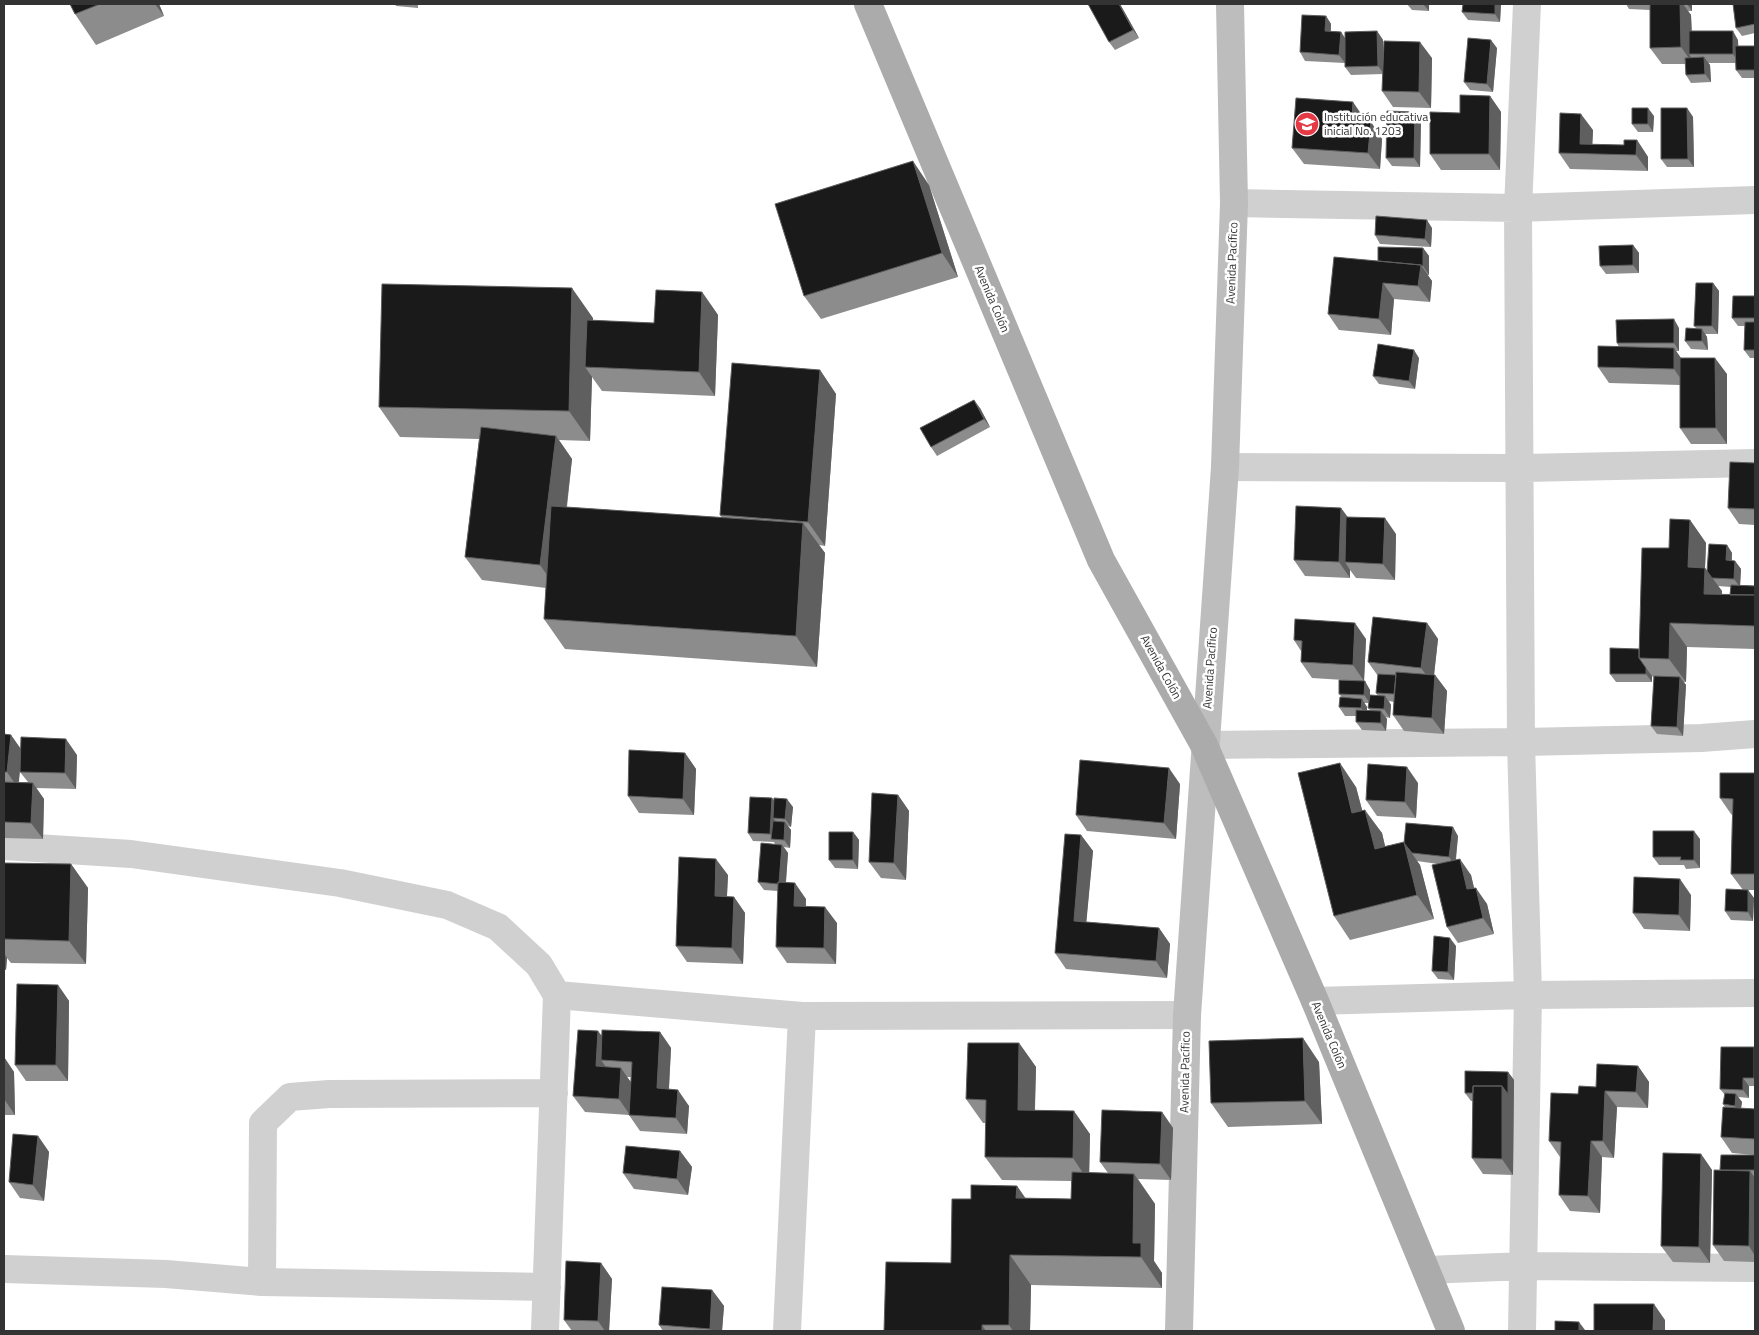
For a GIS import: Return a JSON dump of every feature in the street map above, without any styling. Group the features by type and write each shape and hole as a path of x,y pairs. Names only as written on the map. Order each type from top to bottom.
{"main road":[{"name":"Avenida Colón","path":"868,4 1102,560 1204,745 1315,1001 1451,1331"}],"street":[{"name":"Avenida Pacífico","path":"1179,1331 1187,1015 1204,745 1225,467 1234,203 1230,4"},
{"path":"1522,1331 1528,995 1520,742 1518,208 1527,4"},
{"path":"1234,203 1518,208 1755,200"},
{"path":"1225,467 1519,468 1755,463"},
{"path":"1204,745 1520,742 1700,738 1755,734"},
{"path":"4,846 150,857 340,883 447,905 498,927 539,966 557,995 546,1331"},
{"path":"1315,1001 1528,995 1755,993"},
{"path":"557,995 802,1016 1187,1015"},
{"path":"787,1331 802,1016"},
{"path":"262,1282 264,1123 290,1097 329,1094 554,1093"},
{"path":"1427,1270 1524,1266 1755,1268"},
{"path":"4,1269 166,1274 262,1282 547,1287"}],"building":[{"path":"70,4 100,4 75,14"},
{"path":"1088,4 1119,4 1133,30 1109,42"},
{"path":"1463,4 1495,4 1495,14 1462,12"},
{"path":"1650,4 1680,4 1681,47 1650,48"},
{"path":"1733,4 1755,4 1755,24 1736,28"},
{"path":"1302,15 1326,16 1325,31 1341,32 1339,55 1300,52"},
{"path":"1377,31 1378,66 1345,67 1345,32"},
{"path":"1689,31 1733,31 1733,54 1689,54"},
{"path":"1468,38 1491,40 1487,84 1464,82"},
{"path":"1384,41 1420,42 1419,92 1382,91"},
{"path":"1735,46 1755,46 1755,70 1736,70"},
{"path":"1704,57 1705,74 1686,75 1685,58"},
{"path":"1460,95 1490,96 1489,154 1430,154 1430,112 1460,113"},
{"path":"1296,98 1353,102 1352,121 1371,122 1368,153 1292,148"},
{"path":"1632,108 1648,108 1648,124 1632,124"},
{"path":"1661,108 1687,108 1688,159 1661,159"},
{"path":"1387,111 1415,112 1414,158 1386,158"},
{"path":"1560,113 1581,114 1580,144 1624,145 1624,140 1637,140 1636,155 1559,153"},
{"path":"913,161 942,253 804,296 775,204"},
{"path":"1376,216 1427,220 1425,239 1375,235"},
{"path":"1633,245 1633,265 1600,266 1599,246"},
{"path":"1378,247 1423,248 1423,266 1378,261"},
{"path":"1334,257 1421,265 1418,286 1383,283 1379,319 1328,314"},
{"path":"1696,283 1713,283 1712,326 1694,326"},
{"path":"382,284 572,288 569,411 379,407"},
{"path":"656,290 702,292 699,372 585,367 587,320 654,323"},
{"path":"1733,296 1755,296 1755,318 1732,318"},
{"path":"1674,319 1674,343 1617,343 1616,320"},
{"path":"1745,322 1755,322 1755,350 1744,350"},
{"path":"1686,328 1702,329 1702,341 1685,341"},
{"path":"1378,344 1414,350 1409,381 1373,376"},
{"path":"1598,346 1674,348 1674,369 1598,367"},
{"path":"1680,358 1715,358 1716,428 1680,428"},
{"path":"732,363 820,370 808,522 720,515"},
{"path":"974,400 984,419 931,447 920,428"},
{"path":"481,427 556,436 540,565 465,557"},
{"path":"1730,462 1755,463 1755,509 1728,508"},
{"path":"551,506 803,523 796,636 544,619"},
{"path":"1296,506 1341,508 1339,562 1294,560"},
{"path":"1346,517 1385,518 1383,564 1345,562"},
{"path":"1670,519 1690,520 1688,567 1705,568 1704,594 1755,595 1755,626 1670,623 1669,659 1639,658 1642,548 1669,548"},
{"path":"1709,544 1727,545 1726,560 1735,561 1734,579 1712,578 1707,571"},
{"path":"1731,585 1755,586 1755,595 1730,595"},
{"path":"1373,617 1427,623 1421,668 1368,662"},
{"path":"1295,619 1355,623 1353,665 1301,662 1302,641 1294,640"},
{"path":"1610,648 1639,649 1639,658 1646,668 1646,674 1610,674"},
{"path":"1396,672 1435,675 1432,718 1393,715"},
{"path":"1378,674 1396,675 1394,694 1376,693"},
{"path":"1654,676 1680,677 1677,727 1651,726"},
{"path":"1339,680 1365,681 1364,695 1339,694"},
{"path":"1370,695 1385,696 1384,709 1368,708"},
{"path":"1340,697 1362,699 1361,708 1339,707"},
{"path":"1356,710 1381,711 1381,723 1356,722"},
{"path":"4,734 11,735 7,772 4,772"},
{"path":"21,737 66,739 65,773 20,772"},
{"path":"629,750 685,753 683,799 628,796"},
{"path":"1080,760 1169,768 1164,823 1076,815"},
{"path":"1340,763 1352,813 1365,810 1375,849 1404,842 1417,895 1334,916 1298,773"},
{"path":"1368,764 1407,767 1405,802 1366,800"},
{"path":"1720,773 1755,773 1755,874 1731,874 1733,799 1720,798"},
{"path":"4,782 33,783 31,823 4,822"},
{"path":"872,793 898,795 894,863 869,862"},
{"path":"750,797 772,798 770,834 748,833"},
{"path":"774,798 787,799 785,819 773,818"},
{"path":"773,821 785,822 784,840 771,839"},
{"path":"1406,823 1453,827 1449,857 1412,853 1404,843"},
{"path":"1653,831 1694,831 1694,860 1680,860 1681,857 1653,857"},
{"path":"829,832 853,832 853,860 829,860"},
{"path":"1065,834 1081,835 1074,921 1159,928 1156,961 1055,953"},
{"path":"761,843 782,845 778,884 758,882"},
{"path":"679,857 716,859 715,896 734,897 732,948 676,946"},
{"path":"1460,859 1467,889 1476,888 1483,918 1447,927 1432,865"},
{"path":"4,863 71,864 69,941 4,939"},
{"path":"1634,877 1680,879 1679,915 1633,913"},
{"path":"778,882 795,883 794,906 825,907 824,948 776,947"},
{"path":"1726,889 1748,890 1748,912 1725,911"},
{"path":"1434,936 1450,938 1448,972 1432,971"},
{"path":"17,984 58,985 56,1065 15,1065"},
{"path":"578,1030 598,1031 596,1066 621,1068 619,1099 573,1096"},
{"path":"602,1030 660,1032 657,1088 678,1090 676,1118 629,1115 632,1062 601,1060"},
{"path":"1303,1038 1305,1101 1211,1103 1209,1041"},
{"path":"968,1043 1019,1043 1018,1110 1074,1111 1073,1158 985,1157 986,1100 966,1099"},
{"path":"1721,1047 1754,1047 1754,1078 1743,1078 1743,1090 1720,1089"},
{"path":"1597,1064 1638,1066 1636,1092 1605,1091 1603,1141 1591,1141 1588,1196 1559,1195 1561,1142 1549,1141 1551,1093 1578,1094 1579,1086 1596,1087"},
{"path":"1465,1071 1508,1072 1508,1094 1502,1086 1473,1086 1473,1093 1465,1093"},
{"path":"1473,1086 1502,1086 1502,1159 1472,1158"},
{"path":"1725,1093 1736,1094 1735,1106 1723,1104"},
{"path":"1723,1107 1755,1109 1755,1139 1721,1137"},
{"path":"1102,1110 1162,1112 1160,1164 1100,1162"},
{"path":"13,1134 38,1136 33,1185 9,1182"},
{"path":"626,1146 680,1151 677,1179 623,1173"},
{"path":"1663,1153 1701,1154 1699,1247 1661,1246"},
{"path":"1721,1155 1755,1155 1755,1170 1720,1170"},
{"path":"1714,1170 1750,1171 1749,1246 1713,1245"},
{"path":"1072,1172 1134,1174 1133,1243 1141,1243 1141,1257 1010,1255 1009,1325 982,1325 982,1331 884,1331 886,1262 951,1263 952,1199 971,1199 971,1185 1017,1186 1016,1198 1071,1199"},
{"path":"566,1261 601,1263 598,1321 564,1320"},
{"path":"662,1287 712,1290 710,1329 659,1325"},
{"path":"1594,1304 1654,1304 1653,1331 1594,1331"},
{"path":"1555,1321 1579,1322 1579,1331 1555,1331"}],"place":[{"name":"Institución educativa inicial No. 1203","path":"1307,124"}]}
